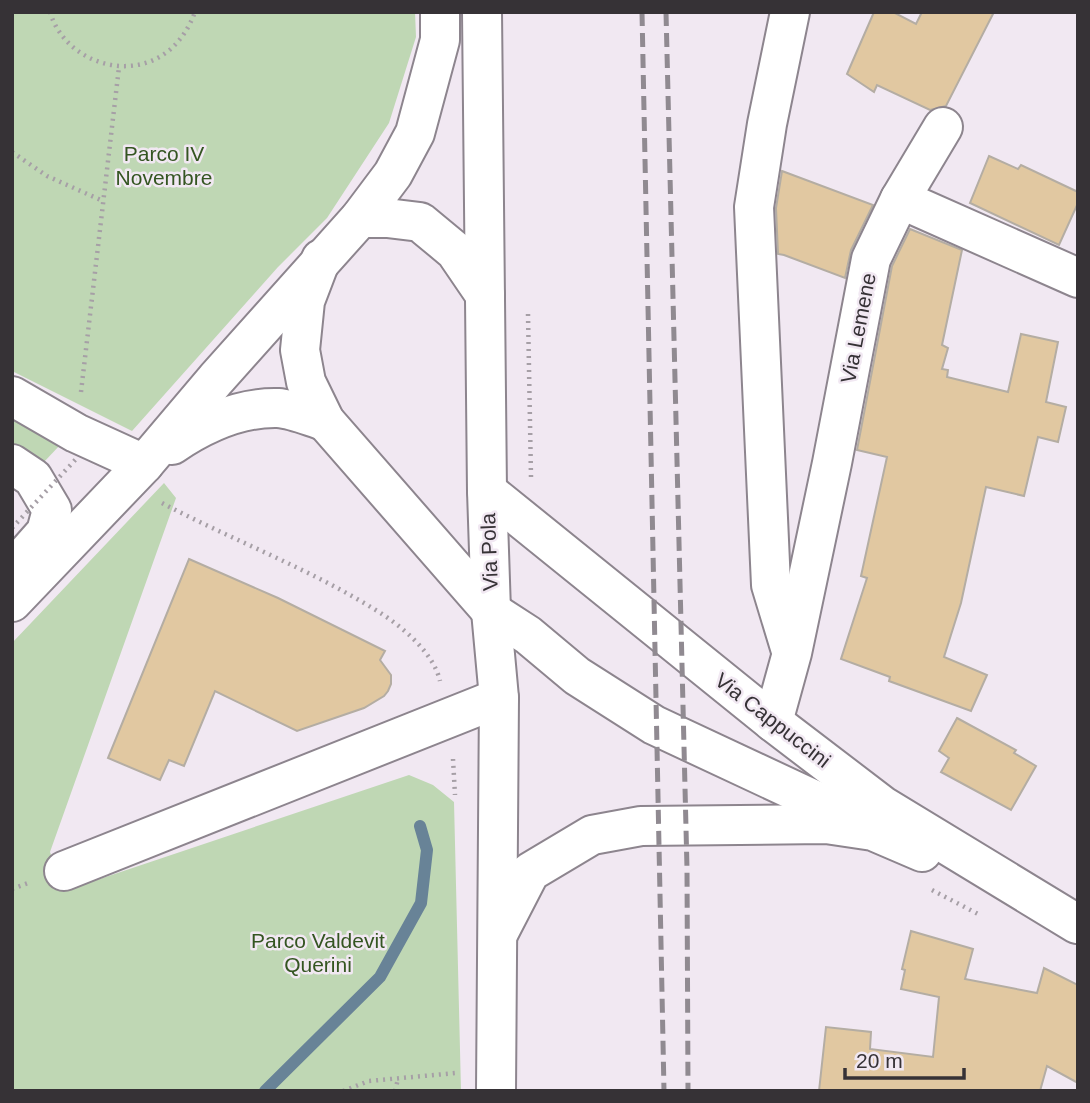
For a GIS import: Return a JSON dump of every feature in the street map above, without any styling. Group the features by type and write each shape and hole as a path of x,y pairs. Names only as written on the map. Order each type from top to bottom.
{"street":[{"path":"12,602 135,474 321,259 360,218 393,174 415,133 440,40 440,12"},
{"name":"Via Pola","path":"482,12 487,491 491,611 499,698 496,1091"},
{"path":"790,12 767,124 754,207 771,585 792,653"},
{"name":"Via Lemene","path":"773,722 792,653 871,258 900,199 943,127"},
{"path":"900,199 1078,278"},
{"path":"360,218 420,222 455,251 485,295"},
{"name":"Via Cappuccini","path":"321,259 305,301 300,350 306,382 326,421 491,611 528,635 577,676 653,725 823,804 873,831 951,864 1077,924"},
{"path":"12,396 73,448 135,474"},
{"path":"135,474 189,433 218,419 247,411 280,408 326,421"},
{"path":"12,464 33,478 52,510 46,532 12,570"},
{"name":"Via Cappuccini","path":"487,491 773,722 883,806 1077,924"},
{"path":"64,871 499,698"},
{"name":"Via Cappuccini","path":"497,937 530,872 592,835 641,826 745,824 826,824 873,831"}],"path":[{"path":"50,12 61,36 78,52 97,62 119,67 144,64 166,53 184,36 195,12"},
{"path":"12,528 73,448 119,67"},
{"path":"12,152 47,176 103,201"},
{"path":"73,448 135,474 191,519 316,578 382,614 412,638 438,669 448,718 456,801"},
{"path":"343,1091 369,1081 460,1073"},
{"path":"395,1091 398,1079"}],"green space":[{"name":"Parco IV Novembre","path":"12,12 415,12 416,37 389,123 327,218 278,267 132,431 12,371"},
{"path":"12,419 61,444 43,463 12,445"},
{"name":"Parco Valdevit Querini","path":"164,483 176,498 50,852 64,891 409,775 433,785 454,802 461,1091 12,1091 12,643"}],"building":[{"path":"874,12 893,12 916,24 922,12 994,12 946,106 930,110 877,85 874,92 847,74"},
{"path":"989,156 1018,169 1021,165 1078,192 1078,203 1059,245 970,203"},
{"path":"782,171 873,205 851,250 845,278 778,254 776,208"},
{"path":"910,229 962,250 942,345 948,348 942,369 948,370 947,377 1008,392 1021,334 1058,342 1046,402 1066,407 1058,442 1038,437 1024,496 986,487 961,603 944,657 987,675 971,711 889,681 890,677 841,659 867,578 861,576 887,457 857,450 892,266"},
{"path":"189,559 278,598 385,651 380,660 391,675 388,691 364,708 297,731 215,691 184,766 169,760 160,780 108,758"},
{"path":"957,718 1016,750 1014,753 1036,766 1011,810 941,772 949,758 939,751"},
{"path":"911,931 973,949 965,979 1037,993 1044,968 1078,985 1078,1083 1047,1066 1040,1091 819,1091 826,1027 871,1032 870,1049 933,1057 939,997 901,989 905,970 902,969"}],"waterway":[{"path":"265,1091 380,977 421,903 427,850 420,826"}],"railway":[{"path":"642,12 664,1091"},
{"path":"666,12 687,869 688,1091"}]}
